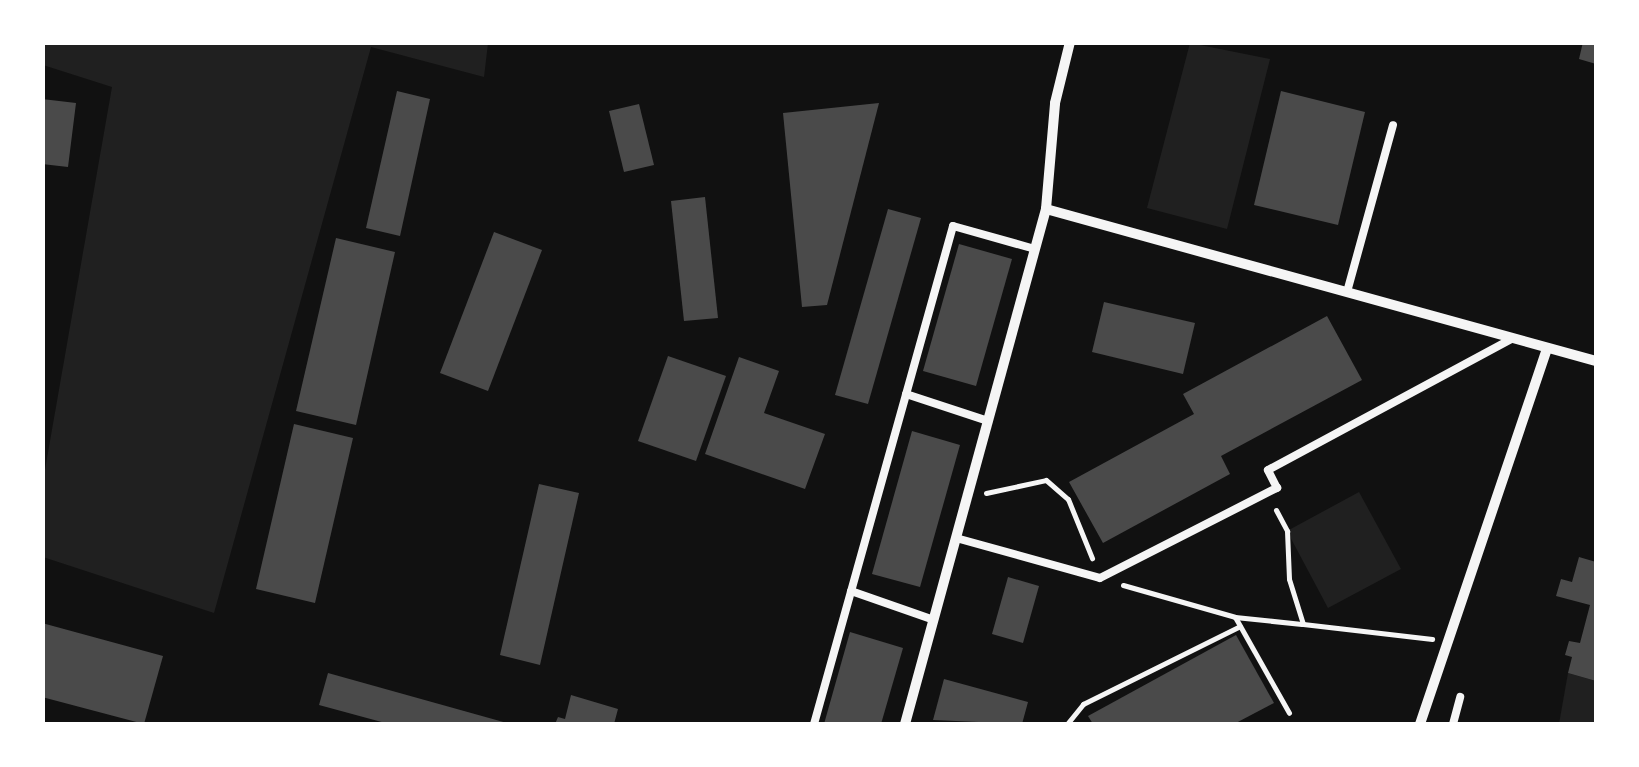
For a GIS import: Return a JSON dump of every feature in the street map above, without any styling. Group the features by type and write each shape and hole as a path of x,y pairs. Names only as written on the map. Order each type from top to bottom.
{"street":[{"path":"906,724 1046,209 1055,104 1070,42"},
{"path":"1046,209 1596,362"},
{"path":"1420,724 1444,638 1547,348"}],"lane":[{"path":"1347,292 1393,125"},
{"path":"814,724 952,226 1035,250"},
{"path":"956,538 1100,578 1277,488 1268,470 1513,338"},
{"path":"906,394 988,422"},
{"path":"851,592 934,620"},
{"path":"1453,724 1460,697"}],"path":[{"path":"967,498 1046,480 1068,499 1100,578 1235,617 1417,640 1444,638"},
{"path":"1267,493 1287,531 1288,580 1303,624"},
{"path":"1235,617 1289,713"},
{"path":"1067,724 1084,704 1240,626"}],"shaded area":[{"path":"43,42 488,43 484,77 371,47 214,613 43,557 43,481 112,87 43,65"},
{"path":"1190,43 1270,59 1227,229 1147,208"},
{"path":"1359,492 1401,569 1328,608 1287,531"},
{"path":"1568,673 1596,681 1596,724 1559,724"}],"building":[{"path":"1583,42 1596,42 1596,64 1579,59"},
{"path":"397,91 430,99 400,236 366,228"},
{"path":"1281,91 1365,112 1338,225 1254,205"},
{"path":"42,99 76,103 68,167 42,164"},
{"path":"879,103 827,305 802,307 783,113"},
{"path":"639,104 654,165 624,172 609,111"},
{"path":"705,197 718,318 684,321 671,201"},
{"path":"888,209 921,218 868,404 835,395"},
{"path":"494,232 542,250 488,391 440,373"},
{"path":"336,238 395,252 356,425 296,411"},
{"path":"959,244 1012,259 976,386 923,371"},
{"path":"1104,302 1195,323 1183,374 1092,352"},
{"path":"1327,316 1362,380 1221,456 1230,474 1103,543 1069,482 1194,414 1183,394"},
{"path":"668,356 726,376 696,461 638,441"},
{"path":"739,357 779,371 764,413 825,434 805,489 705,454"},
{"path":"294,424 353,438 315,603 256,589"},
{"path":"912,431 960,445 920,587 872,574"},
{"path":"539,484 579,493 540,665 500,655"},
{"path":"1579,557 1596,562 1596,681 1568,673 1572,657 1565,655 1569,641 1580,643 1590,605 1556,596 1561,579 1572,582"},
{"path":"1008,577 1039,586 1023,643 992,634"},
{"path":"42,623 163,656 144,724 42,697"},
{"path":"850,632 903,648 881,724 824,724"},
{"path":"1236,635 1274,703 1234,724 1093,724 1088,716"},
{"path":"328,673 507,724 389,724 319,705"},
{"path":"944,679 1028,702 1022,724 933,720"},
{"path":"571,695 618,709 614,724 555,724 558,717 565,719"}]}
